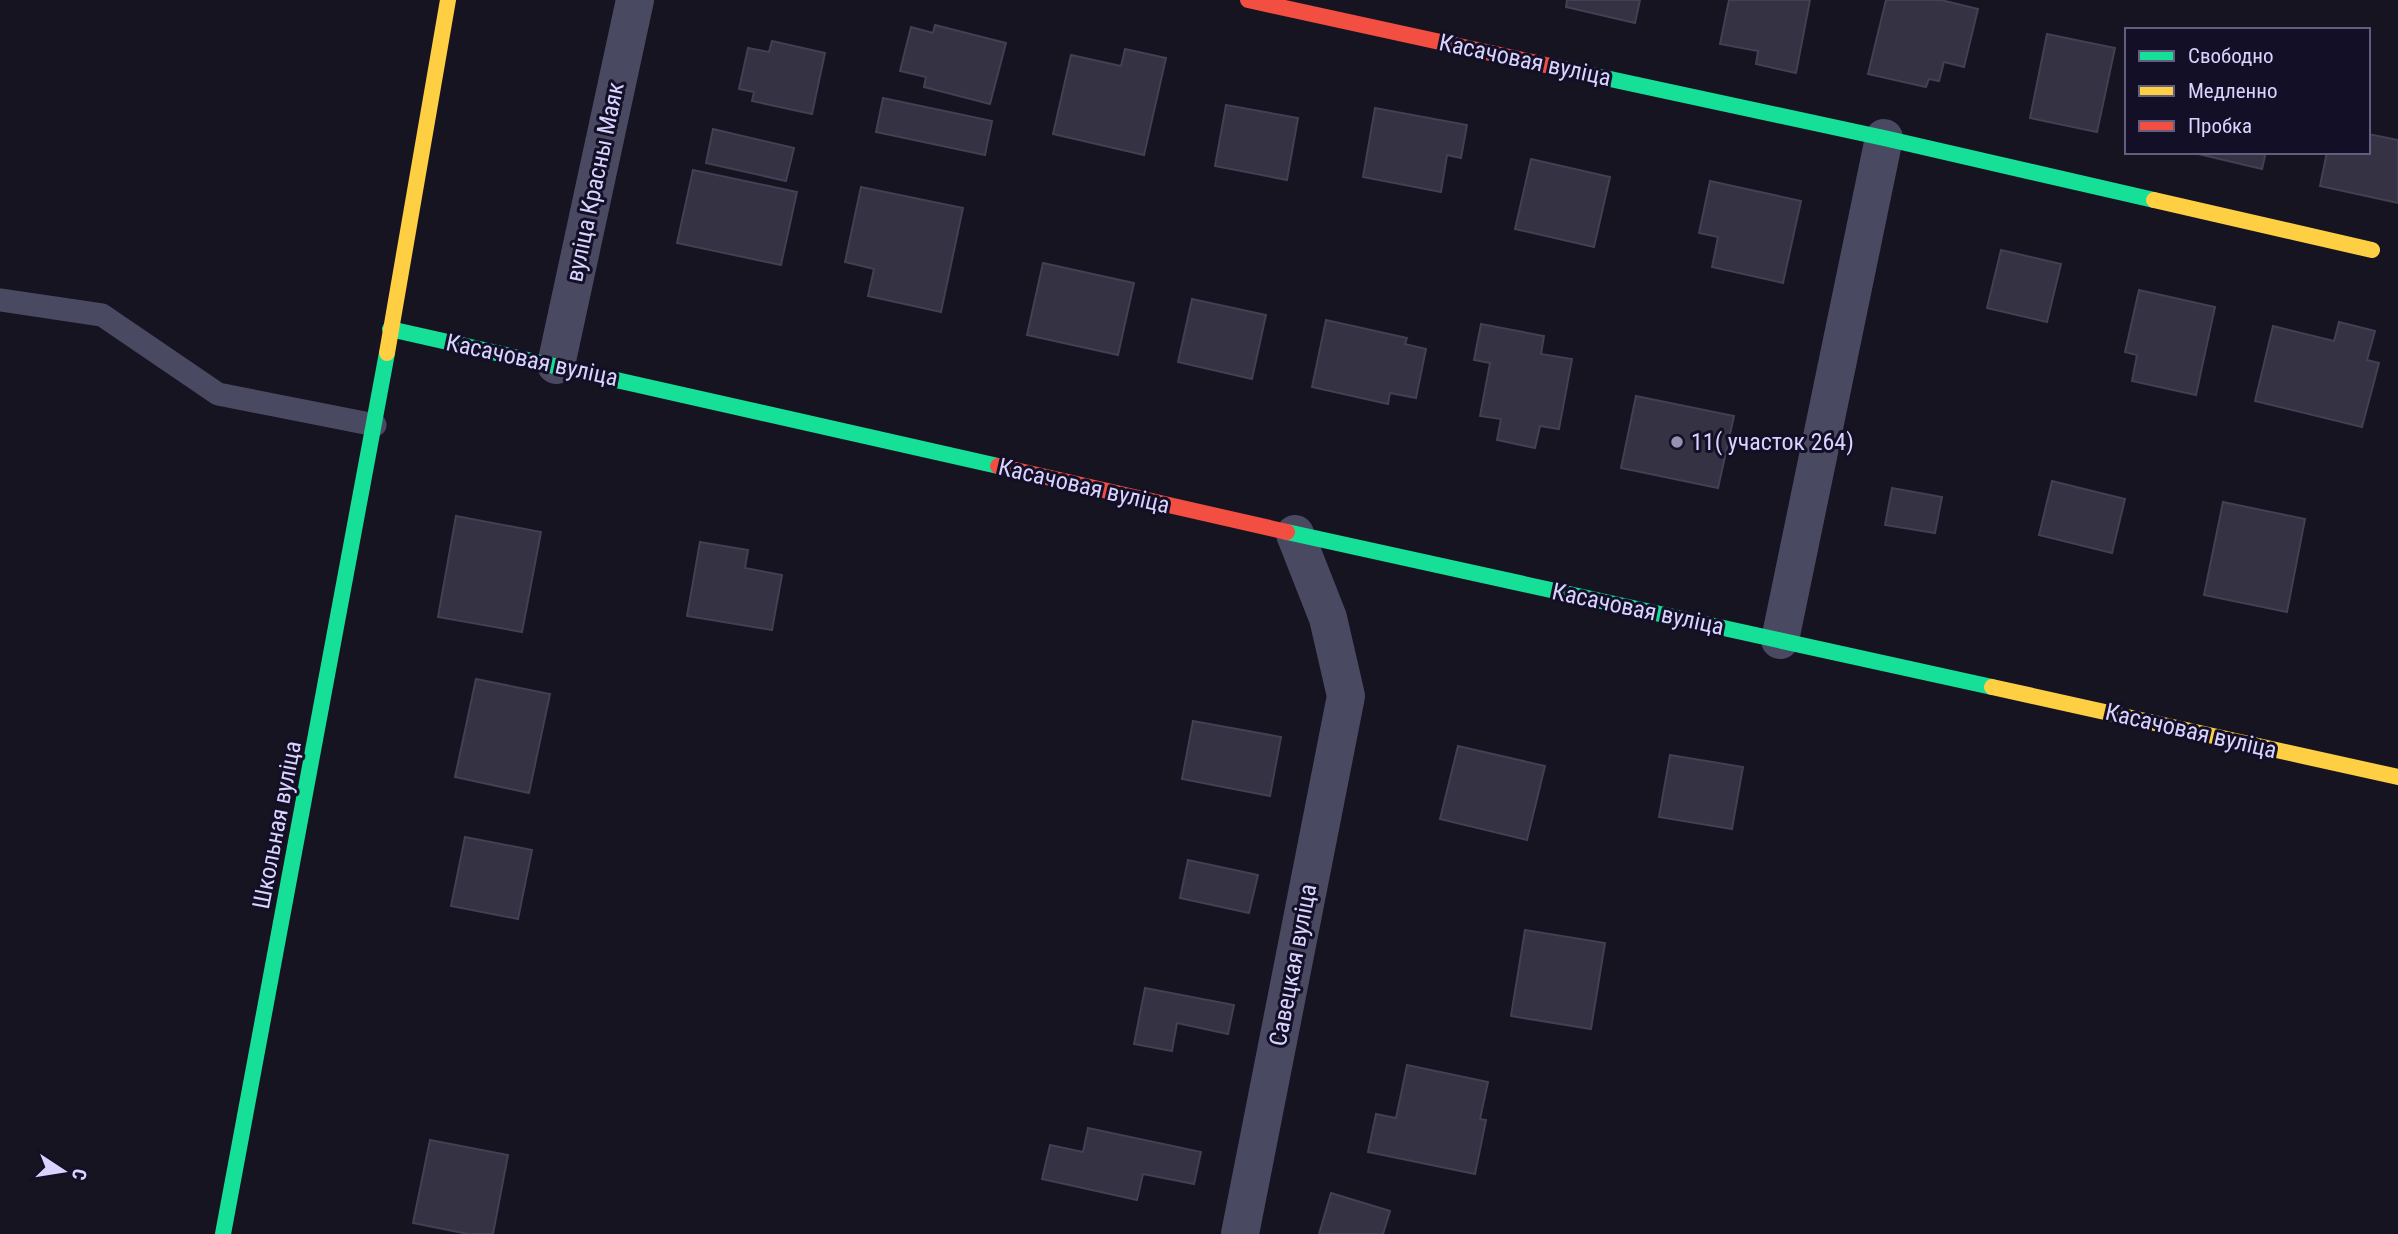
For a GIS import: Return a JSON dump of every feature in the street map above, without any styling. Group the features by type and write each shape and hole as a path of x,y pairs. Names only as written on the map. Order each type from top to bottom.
{"street":[{"name":"Школьная вуліца","path":"223,1234 375,425 448,0"},
{"name":"вуліца Красны Маяк","path":"556,365 635,0"},
{"name":"Касачовая вуліца","path":"1248,0 1884,138 2372,250"},
{"path":"1780,640 1884,138"},
{"name":"Касачовая вуліца","path":"390,329 1295,534 2398,777"},
{"name":"Савецкая вуліца","path":"1240,1234 1346,696 1328,618 1295,534"}],"lane":[{"path":"0,300 102,315 218,394 375,425"}],"building":[{"path":"1567,0 1640,0 1635,23 1566,7"},
{"path":"1729,0 1810,0 1796,73 1756,64 1758,51 1720,44"},
{"path":"1886,0 1941,0 1978,9 1964,67 1944,62 1939,81 1929,79 1926,87 1868,74"},
{"path":"935,25 1006,43 990,104 924,87 926,77 900,71 911,27 933,33"},
{"path":"2047,34 2115,48 2097,132 2030,118"},
{"path":"772,41 825,53 812,114 752,101 754,92 739,89 748,48 769,52"},
{"path":"1125,49 1166,58 1144,155 1053,134 1071,55 1121,66"},
{"path":"883,98 992,121 985,155 876,132"},
{"path":"1226,105 1298,118 1287,180 1215,166"},
{"path":"1375,108 1467,125 1461,158 1447,155 1441,192 1363,177"},
{"path":"713,129 794,148 786,181 706,163"},
{"path":"2370,134 2398,140 2398,203 2320,186 2327,154 2370,154"},
{"path":"2198,154 2266,154 2262,169"},
{"path":"1531,159 1610,177 1594,247 1515,229"},
{"path":"693,170 797,192 781,265 677,243"},
{"path":"1710,181 1801,201 1783,283 1712,267 1718,237 1699,233"},
{"path":"861,187 963,208 941,312 868,296 874,269 845,262"},
{"path":"2001,250 2061,264 2047,322 1987,308"},
{"path":"1043,263 1134,283 1118,355 1027,335"},
{"path":"2139,290 2215,307 2196,395 2132,381 2137,355 2125,352"},
{"path":"1192,299 1266,315 1252,379 1178,362"},
{"path":"1326,320 1407,338 1405,344 1426,349 1416,398 1390,393 1388,404 1312,387"},
{"path":"2339,322 2375,331 2367,360 2379,363 2362,427 2255,401 2273,326 2334,341"},
{"path":"1481,324 1544,336 1541,354 1572,359 1559,429 1540,426 1535,448 1497,440 1501,419 1480,416 1490,363 1474,360"},
{"name":"11( участок 264)","path":"1636,396 1734,416 1718,488 1621,468"},
{"path":"2052,481 2125,499 2112,553 2039,535"},
{"path":"1892,488 1942,497 1935,533 1885,525"},
{"path":"2223,502 2305,519 2287,612 2204,595"},
{"path":"456,516 541,532 522,632 438,617"},
{"path":"700,542 748,550 745,568 782,575 772,630 687,616"},
{"path":"476,679 550,694 529,793 455,777"},
{"path":"1193,721 1281,737 1270,796 1182,779"},
{"path":"1458,746 1545,766 1527,840 1440,819"},
{"path":"1670,755 1743,767 1732,829 1659,817"},
{"path":"465,837 532,850 518,919 451,906"},
{"path":"1188,860 1258,875 1249,913 1180,898"},
{"path":"1525,930 1605,943 1591,1029 1511,1016"},
{"path":"1145,988 1234,1005 1228,1034 1177,1023 1172,1051 1134,1044"},
{"path":"1407,1065 1488,1082 1480,1119 1486,1120 1475,1174 1368,1152 1376,1114 1396,1118"},
{"path":"1088,1128 1201,1152 1194,1184 1143,1174 1137,1200 1042,1179 1050,1145 1083,1152"},
{"path":"430,1140 508,1155 493,1234 468,1234 413,1223"},
{"path":"1331,1193 1390,1211 1383,1234 1319,1234"}],"traffic: fast":[{"path":"1573,71 2154,200"},
{"path":"390,329 998,466"},
{"path":"223,1234 387,353"},
{"path":"1287,532 1992,687"}],"traffic: slow":[{"path":"387,353 448,0"},
{"path":"2154,200 2372,250"},
{"path":"1992,687 2398,777"}],"traffic: jam":[{"path":"1248,0 1573,71"},
{"path":"998,466 1287,532"}],"place":[{"name":"11( участок 264)","path":"1677,442"}]}
